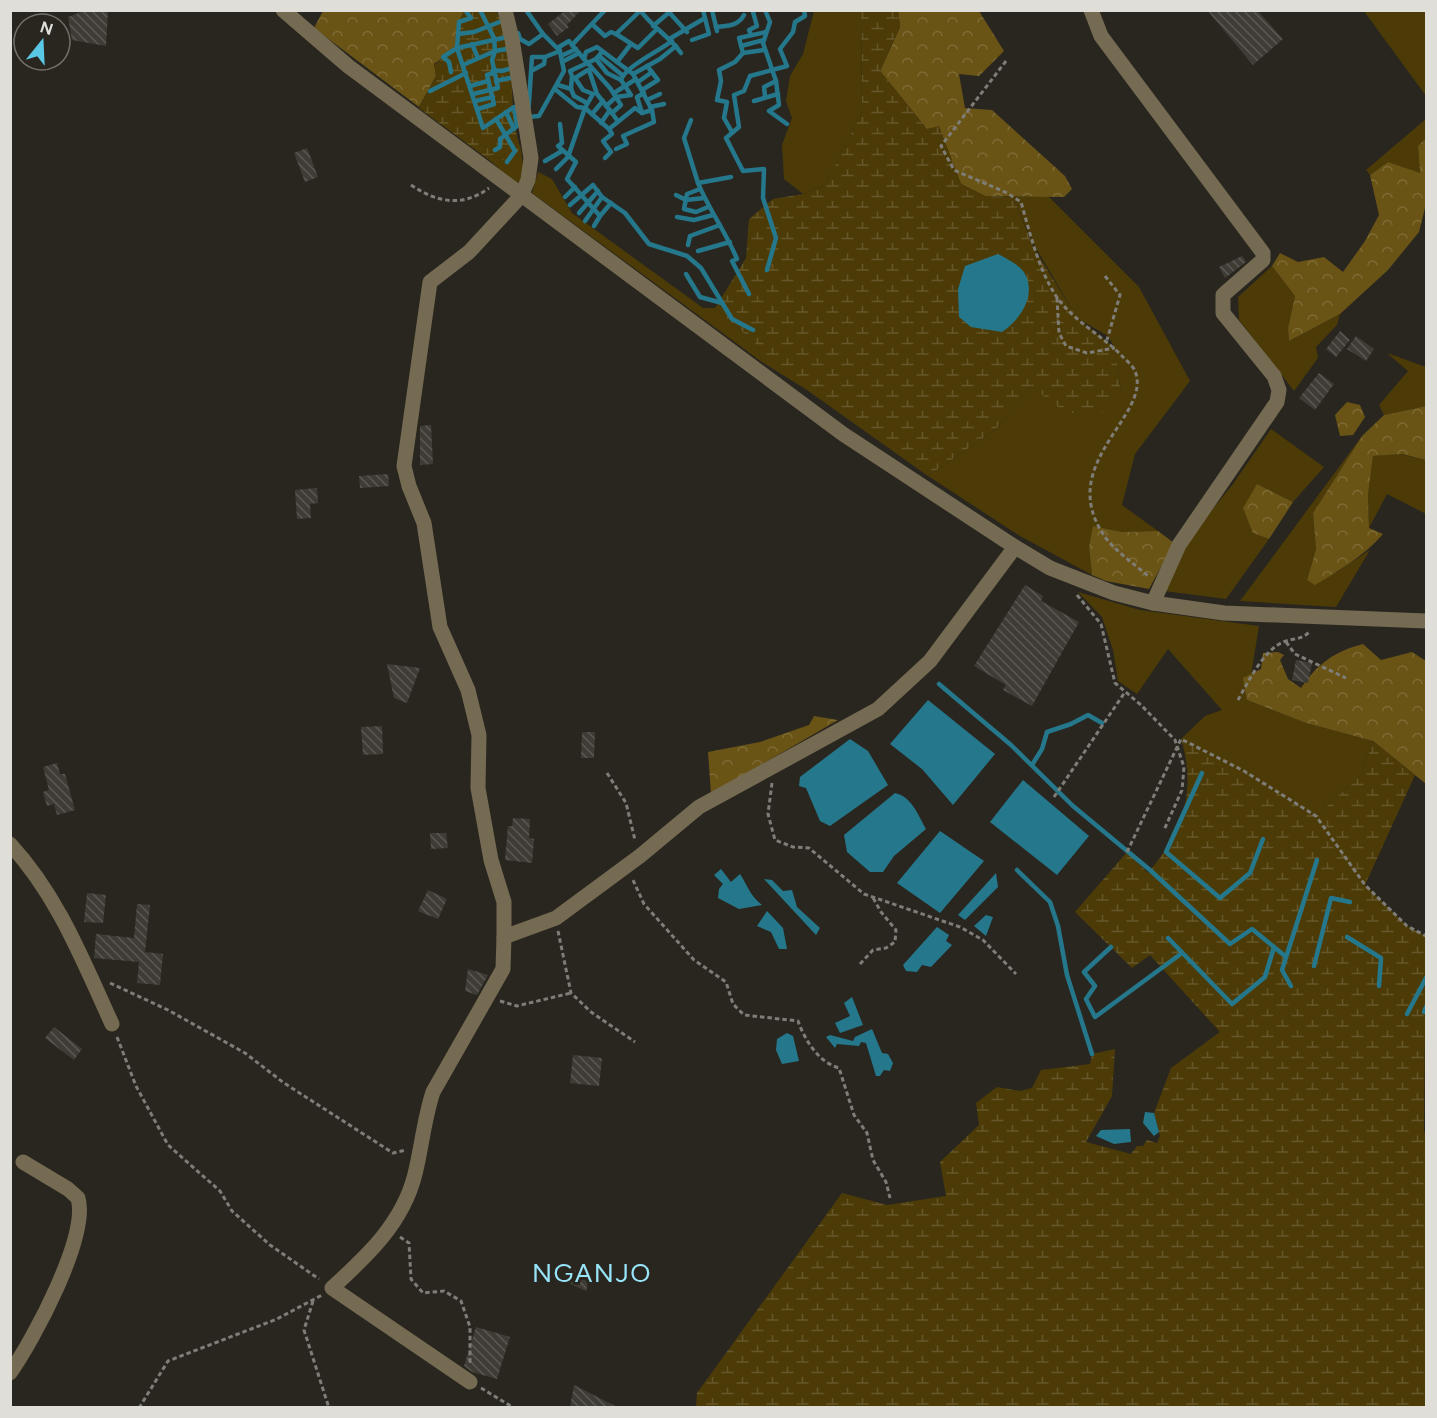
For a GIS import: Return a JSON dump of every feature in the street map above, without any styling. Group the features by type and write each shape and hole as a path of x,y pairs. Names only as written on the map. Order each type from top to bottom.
{"street":[{"path":"283,10 348,66 843,434 1015,548 1050,568 1085,583 1153,603 1224,613 1426,621"},
{"path":"470,1382 332,1288 369,1254 389,1230 408,1194 433,1092 503,969 504,902 491,860 478,788 478,735 468,690 440,627 424,523 409,486 405,453 430,282 469,252 521,196 528,180 531,159 505,10"},
{"path":"1091,10 1101,36 1263,253 1263,260 1258,267 1223,295 1222,313 1274,376 1280,390 1277,402 1240,460 1179,544 1153,603"},
{"path":"504,937 556,918 640,856 699,807 878,709 930,661 1015,548"},
{"path":"10,844 29,864 55,903 112,1024"},
{"path":"10,1372 40,1327 80,1220 78,1198 68,1189 23,1162"}],"path":[{"path":"1006,61 942,146 954,170 1007,193 1021,202 1034,248 1057,296 1077,318 1107,340 1135,370 1138,388 1095,464 1089,504 1103,535 1160,586"},
{"path":"411,185 429,197 449,202 478,196 500,180"},
{"path":"1105,276 1120,295 1107,340"},
{"path":"1057,296 1059,333 1066,346 1087,353 1115,348"},
{"path":"1073,592 1101,624 1115,683 1175,740 1184,767 1182,790 1164,830"},
{"path":"1238,700 1255,669 1282,643 1305,637 1323,618"},
{"path":"1286,642 1295,654 1346,678"},
{"path":"1054,797 1125,692"},
{"path":"1127,852 1181,739 1244,771 1316,816 1365,885 1407,926 1426,936"},
{"path":"774,766 768,814 775,840 793,847 810,848 864,894 960,927 983,940 1016,974"},
{"path":"607,773 626,803 640,856"},
{"path":"626,865 644,904 694,960 726,982 733,1004 744,1015 798,1021 805,1040 829,1065 839,1068 854,1115 867,1133 873,1160 886,1182 890,1198"},
{"path":"860,964 873,950 886,948 895,942 896,930 881,912 872,896"},
{"path":"556,918 563,965 571,993 591,1012 635,1042"},
{"path":"89,974 168,1010 245,1053 284,1083 393,1153 420,1148"},
{"path":"488,997 517,1006 571,993"},
{"path":"112,1024 136,1086 168,1145 219,1191 232,1210 270,1245 332,1288 277,1319 168,1361 139,1407"},
{"path":"389,1230 409,1243 411,1279 423,1293 444,1290 460,1301 470,1327 470,1382 514,1407"},
{"path":"312,1301 304,1330 329,1407"}],"green space":[{"path":"323,11 464,11 459,22 457,48 434,64 436,76 419,107 314,28"},
{"path":"464,11 496,11 508,44 516,132 521,149 507,162 491,155 488,159 419,108 436,76 434,65 457,48 459,22"},
{"path":"814,11 861,11 862,112 825,185 803,194 784,179 782,145 792,118 786,101 790,76 803,54"},
{"path":"861,11 898,11 900,27 880,71 927,129 939,126 961,184 985,196 1013,197 1034,248 1077,318 1115,348 1121,394 1101,413 1066,413 1031,386 996,429 928,476 807,390 762,362 756,344 715,308 746,258 749,219 773,199 803,194 825,185 862,112"},
{"path":"898,11 979,11 1004,51 979,76 959,74 965,108 992,110 1065,176 1072,189 1064,197 985,196 961,184 939,127 927,129 880,71 900,27"},
{"path":"1364,11 1426,11 1426,96"},
{"path":"1426,119 1426,138 1418,146 1420,174 1388,162 1370,175 1366,170"},
{"path":"1426,138 1426,204 1419,232 1388,270 1340,314 1289,341 1288,328 1295,296 1272,266 1280,253 1298,262 1324,257 1343,272 1365,241 1379,215 1370,175 1388,162 1420,173 1418,146"},
{"path":"521,149 524,175 517,184 488,159 491,155 507,162"},
{"path":"538,172 552,179 572,213 703,308 715,308 756,344 762,362 532,193"},
{"path":"1048,196 1139,287 1190,381 1135,454 1122,505 1158,531 1122,532 1094,526 1089,547 1092,575 1020,536 928,476 996,429 1031,386 1121,394 1115,348 1108,336 1077,318 1033,243 1013,197"},
{"path":"1272,266 1295,296 1288,328 1289,341 1340,314 1337,325 1316,347 1318,358 1294,391 1239,320 1238,297"},
{"path":"1387,353 1426,367 1426,406 1384,415 1379,405 1408,371"},
{"path":"1347,402 1360,405 1365,417 1353,435 1340,436 1335,415"},
{"path":"1426,406 1426,460 1402,454 1373,456 1368,495 1369,528 1383,534 1360,556 1315,585 1307,580 1316,549 1313,513 1362,436 1384,415"},
{"path":"1271,429 1324,467 1293,502 1257,484 1253,533 1269,539 1226,599 1164,591 1187,541 1233,484"},
{"path":"1362,436 1313,513 1316,549 1307,580 1337,572 1370,550 1336,607 1240,601"},
{"path":"1400,454 1426,460 1426,514 1387,494 1369,528 1368,495 1373,456"},
{"path":"1257,484 1293,502 1269,539 1253,533 1243,508"},
{"path":"1093,526 1122,532 1158,531 1174,543 1149,589 1106,581 1092,575 1089,547"},
{"path":"1078,592 1140,610 1259,626 1247,700 1306,723 1373,741 1361,775 1316,816 1244,771 1181,739 1205,716 1222,710 1168,649 1137,694 1118,681 1113,650 1102,617"},
{"path":"1363,644 1381,660 1412,652 1426,661 1426,784 1373,741 1306,723 1247,700 1243,678 1261,669 1263,653 1278,652 1284,655 1280,660 1288,679 1301,688 1320,665 1344,650"},
{"path":"814,716 838,720 711,794 708,752 760,742 809,725"},
{"path":"1181,739 1244,771 1316,816 1361,775 1373,741 1415,775 1365,885 1407,926 1426,936 1424,1132 1426,1134 1426,1407 696,1407 697,1393 842,1193 887,1205 946,1196 940,1162 979,1125 976,1103 997,1087 1020,1091 1032,1088 1041,1070 1090,1064 1092,1054 1115,1049 1112,1096 1086,1142 1131,1154 1137,1146 1143,1146 1147,1140 1157,1143 1160,1136 1154,1113 1171,1068 1220,1032 1150,955 1132,968 1075,912 1127,852 1148,873 1170,842 1184,810 1187,793 1186,758"}],"water":[{"path":"998,254 1023,271 1029,291 1020,315 1002,332 971,327 959,317 958,289 965,266"},
{"path":"928,700 995,754 953,805 922,769 890,744"},
{"path":"850,739 868,751 888,785 830,826 820,821 806,788 799,786 800,777"},
{"path":"1023,780 1089,836 1057,875 990,822"},
{"path":"895,793 910,802 926,829 894,856 883,872 870,872 847,852 844,835"},
{"path":"940,831 984,861 940,913 897,883"},
{"path":"721,869 731,882 740,874 762,905 739,909 718,898 719,889 723,884 714,875"},
{"path":"996,873 998,887 965,920 958,915"},
{"path":"764,879 772,880 783,891 792,890 797,907 820,928 816,935"},
{"path":"767,911 783,928 787,949 779,949 771,932 757,926"},
{"path":"986,915 993,917 986,936 974,926"},
{"path":"937,927 949,935 946,941 952,945 931,967 922,965 917,972 906,971 903,965"},
{"path":"852,997 863,1025 840,1033 835,1023 850,1016 844,1003"},
{"path":"872,1029 882,1053 888,1054 893,1063 890,1071 884,1070 880,1076 876,1076 866,1043 861,1042 859,1046 837,1044 835,1048 826,1037 830,1035 853,1041 855,1037"},
{"path":"787,1033 793,1036 799,1061 782,1064 776,1050 777,1039"},
{"path":"1145,1112 1154,1113 1159,1132 1154,1136 1143,1123"},
{"path":"1130,1129 1131,1142 1114,1144 1096,1136 1101,1130"}],"building":[{"path":"86,10 108,10 106,46 72,40 72,15"},
{"path":"566,10 581,10 567,25 569,27 557,36 548,24"},
{"path":"1207,10 1257,10 1283,39 1253,65"},
{"path":"307,148 318,177 305,182 294,153"},
{"path":"1242,256 1246,262 1225,278 1219,267"},
{"path":"1340,331 1350,340 1336,357 1326,349"},
{"path":"1356,336 1374,349 1366,361 1347,349"},
{"path":"1319,373 1334,384 1315,410 1299,398"},
{"path":"431,425 433,464 420,465 420,426"},
{"path":"388,474 389,486 360,488 359,476"},
{"path":"317,488 318,503 310,504 311,518 297,519 295,490"},
{"path":"1025,585 1043,596 1041,601 1079,622 1032,706 1003,690 1006,685 974,666"},
{"path":"1296,660 1312,663 1308,683 1292,680"},
{"path":"387,664 420,668 407,703 394,698"},
{"path":"382,726 383,754 363,755 361,727"},
{"path":"582,732 595,732 594,758 581,758"},
{"path":"57,763 60,774 65,774 75,810 57,815 54,804 47,806 43,792 49,790 43,767"},
{"path":"513,818 530,819 529,838 534,839 532,863 505,860 508,826 512,826"},
{"path":"430,833 446,833 448,848 431,849"},
{"path":"428,890 447,899 438,919 418,911"},
{"path":"87,893 106,895 103,923 84,922"},
{"path":"137,904 150,905 145,952 163,954 160,985 137,983 139,962 94,958 96,934 134,938"},
{"path":"468,969 488,975 477,995 465,991"},
{"path":"54,1027 82,1049 74,1060 45,1038"},
{"path":"573,1055 602,1058 599,1086 570,1083"},
{"path":"572,1269 590,1276 586,1291 567,1282"},
{"path":"476,1327 510,1337 497,1379 472,1372 464,1366"},
{"path":"574,1385 617,1407 570,1407"}],"waterway":[{"path":"465,10 471,18 459,22 457,48 483,128 514,107 517,126 500,139 500,147 495,150"},
{"path":"480,10 494,38 495,51 507,49"},
{"path":"526,10 543,34 560,51 545,57 544,64 533,70"},
{"path":"545,57 532,57 528,117 539,116 564,71 559,47 569,41 572,45 605,10"},
{"path":"640,10 681,53"},
{"path":"667,10 687,32"},
{"path":"653,26 672,10"},
{"path":"692,40 709,34 703,10"},
{"path":"712,10 717,31"},
{"path":"765,10 770,22 763,43 776,81 779,105 769,111 787,124"},
{"path":"767,270 776,238 763,198 764,169 743,171 726,138 739,127 734,95 744,91 750,76 787,66 780,49 793,32 795,22 805,16 804,10"},
{"path":"593,25 605,36 611,32 616,34 640,11"},
{"path":"751,35 749,30 757,26 753,12"},
{"path":"716,27 729,26 742,19 744,15"},
{"path":"671,38 705,18"},
{"path":"458,34 474,32 502,21"},
{"path":"616,34 638,48 657,29"},
{"path":"732,132 724,118 727,102 717,100 721,81 719,70 735,62 743,53 739,38 766,32"},
{"path":"518,33 520,39 529,44 543,34"},
{"path":"451,72 449,62 443,57 457,48 507,37"},
{"path":"741,46 764,40"},
{"path":"606,106 616,97 631,95 621,80 624,75 643,59 672,41"},
{"path":"472,44 478,58"},
{"path":"617,62 631,44"},
{"path":"572,45 584,59 586,52 597,47 633,74 660,59 676,46"},
{"path":"561,56 576,49"},
{"path":"743,53 764,50"},
{"path":"463,65 495,51"},
{"path":"473,94 498,88 492,60 495,51"},
{"path":"558,85 571,89 570,71 596,59 602,52"},
{"path":"562,62 579,53"},
{"path":"599,56 622,75"},
{"path":"584,59 610,88 621,105 612,113 617,120"},
{"path":"596,59 607,73 621,80"},
{"path":"642,90 658,80 647,66"},
{"path":"493,70 502,71 512,68"},
{"path":"588,70 575,78 583,90 593,94 585,108 609,129"},
{"path":"589,70 597,94 612,113"},
{"path":"638,82 652,72"},
{"path":"430,91 466,73"},
{"path":"478,109 494,104 487,75 493,73"},
{"path":"605,158 611,152 603,141 612,134 609,129 635,108 642,113 652,110 633,74"},
{"path":"496,81 510,78"},
{"path":"614,93 636,79"},
{"path":"470,86 488,81"},
{"path":"765,96 764,87 776,81"},
{"path":"571,89 574,96 587,103"},
{"path":"556,90 577,107 585,108 568,157 556,169"},
{"path":"642,113 637,97 644,93"},
{"path":"647,100 660,94"},
{"path":"754,101 778,94"},
{"path":"475,101 493,97"},
{"path":"592,114 603,101"},
{"path":"650,107 664,104"},
{"path":"601,123 610,110"},
{"path":"616,149 627,144 623,136 654,122 652,110"},
{"path":"506,112 514,129"},
{"path":"496,119 515,151 507,162"},
{"path":"691,120 684,138 698,183"},
{"path":"560,124 562,143 558,146 576,162 567,179 600,216 594,226"},
{"path":"545,161 562,151"},
{"path":"731,177 698,183 733,249 737,259 732,261 749,294"},
{"path":"570,205 593,185 602,197 625,213 649,244 687,256 701,268 732,319 753,330"},
{"path":"565,197 575,187"},
{"path":"700,189 687,194 684,209 696,212 708,207"},
{"path":"579,213 598,191"},
{"path":"676,195 686,200 704,198"},
{"path":"585,221 602,197"},
{"path":"600,216 611,203"},
{"path":"677,217 694,220 713,215"},
{"path":"688,245 690,236 720,225"},
{"path":"698,251 730,242"},
{"path":"686,274 700,297 722,303"},
{"path":"939,684 1011,745 1073,806 1150,870 1230,944 1252,929 1285,956"},
{"path":"1032,765 1042,749 1047,732 1071,724 1088,715 1102,723"},
{"path":"1202,773 1166,852 1220,898 1250,873 1263,839"},
{"path":"1291,986 1282,970 1317,860"},
{"path":"1017,870 1050,902 1058,926 1067,975 1092,1054"},
{"path":"1314,966 1331,898 1350,902"},
{"path":"1347,937 1381,958 1379,986"},
{"path":"1168,938 1232,1004 1265,977 1274,947"},
{"path":"1111,947 1084,972 1095,986 1086,999 1095,1017 1182,953"},
{"path":"1407,1014 1426,978"},
{"path":"1424,1012 1426,1007"}],"district":[{"name":"NGANJO","path":"592,1273"}]}
